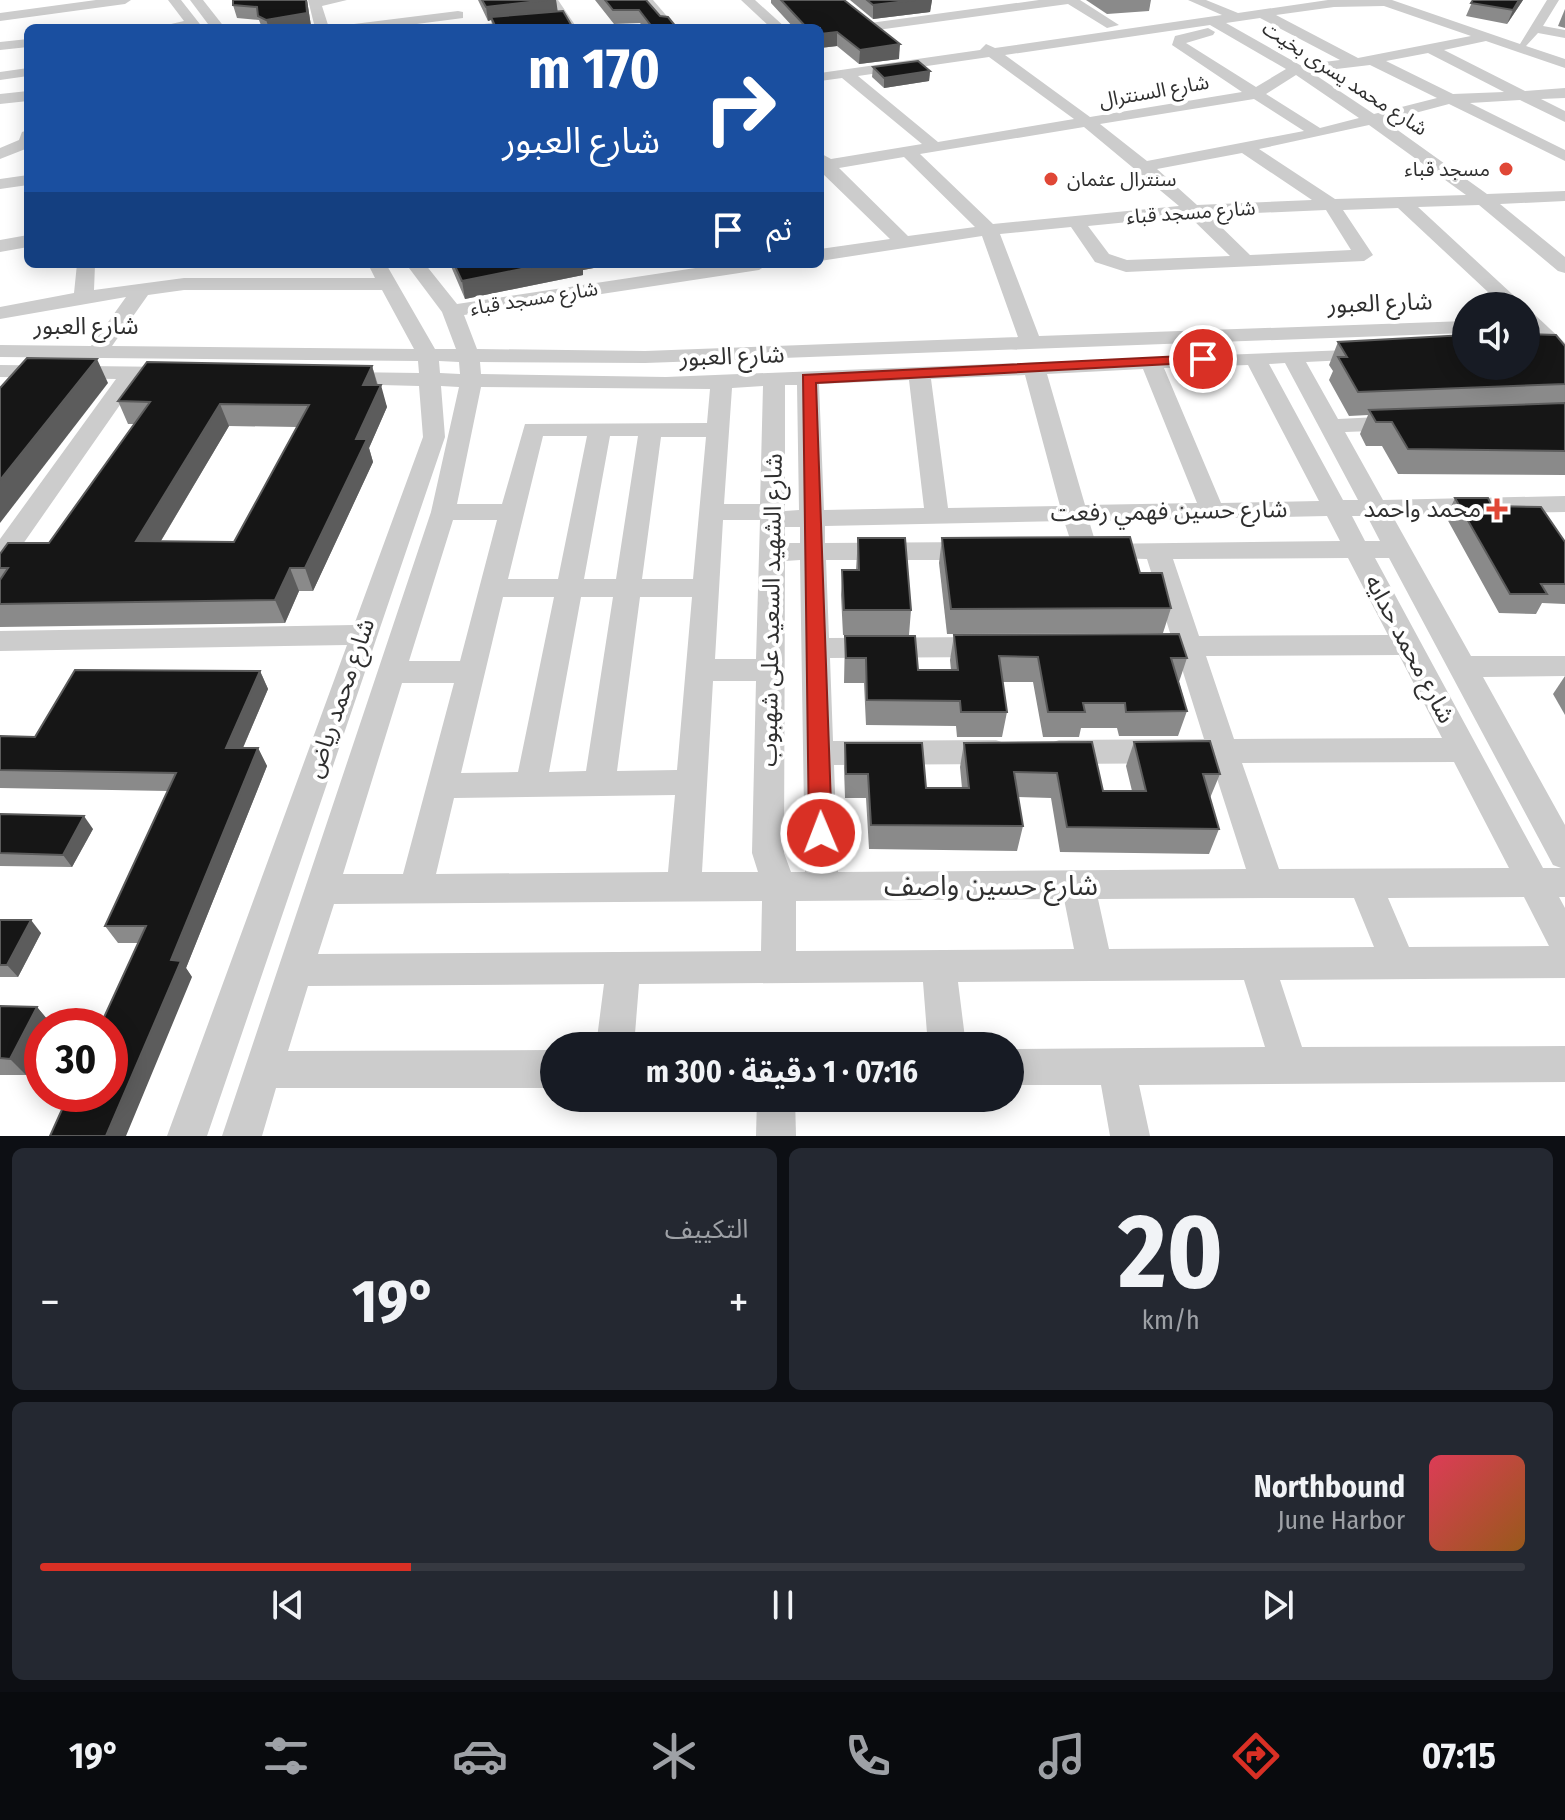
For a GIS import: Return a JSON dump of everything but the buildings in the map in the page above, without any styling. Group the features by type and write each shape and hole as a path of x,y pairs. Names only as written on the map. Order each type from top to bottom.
{"street":[{"path":"0,17 125,0"},
{"path":"174,0 192,24"},
{"path":"196,0 215,24"},
{"path":"321,24 314,1 341,0"},
{"path":"426,24 462,22 449,0"},
{"path":"532,24 556,22 552,0"},
{"path":"647,1 668,0"},
{"path":"747,0 774,24"},
{"path":"934,0 954,15"},
{"path":"882,36 864,22 954,15 1069,0 1112,25"},
{"name":"شارع محمد يسرى بخيت","path":"1194,0 1232,23 1369,121 1418,150 1565,267"},
{"path":"824,69 1215,15 1286,0"},
{"path":"1406,0 1565,55"},
{"path":"647,1 667,24"},
{"path":"1318,133 1179,45 1180,39 1261,13 1346,2 1383,1 1565,64"},
{"path":"1526,42 1551,5 1565,12"},
{"path":"1261,13 1356,63"},
{"path":"824,69 845,73 1112,25 1215,15"},
{"path":"1536,29 1565,34"},
{"name":"شارع السنترال","path":"824,163 1090,123 1255,94 1294,70 1356,63 1488,37"},
{"path":"0,46 24,43"},
{"path":"894,46 906,56"},
{"path":"987,48 1090,123 1196,210 1246,261"},
{"path":"1431,49 1565,117"},
{"path":"1372,60 1565,156"},
{"path":"0,68 24,65"},
{"path":"0,76 24,73"},
{"path":"845,73 935,147"},
{"path":"1143,167 1318,133 1452,99 1565,93"},
{"path":"0,99 24,96"},
{"path":"0,154 24,142"},
{"path":"1076,221 1102,258 1126,266 1364,255 1331,205 1245,147"},
{"path":"908,152 989,230 1031,343"},
{"path":"824,165 903,242"},
{"path":"0,184 24,181"},
{"path":"0,196 24,193"},
{"name":"شارع مسجد قباء","path":"824,254 989,230 1196,210 1565,196"},
{"path":"1402,202 1500,292"},
{"path":"0,246 24,242"},
{"path":"84,297 86,268"},
{"path":"418,268 452,311 470,370"},
{"name":"شارع مسجد قباء","path":"452,311 733,268"},
{"path":"0,313 234,274 384,274"},
{"name":"شارع محمد رياض","path":"187,1136 361,635 434,437 430,368 384,274"},
{"path":"97,352 143,288"},
{"path":"1540,323 1565,324"},
{"name":"شارع العبور","path":"470,370 645,357 1452,328"},
{"path":"1540,331 1563,349"},
{"path":"1540,348 1563,349"},
{"name":"شارع العبور","path":"0,351 97,352 430,368 666,384 1387,353"},
{"path":"4,381 25,371 42,351"},
{"name":"شارع محمد حدايه","path":"1292,356 1565,855"},
{"path":"645,357 635,361 632,368 666,384"},
{"name":"شارع محمد حدايه","path":"1255,357 1463,750 1549,882 1565,942"},
{"path":"1151,362 1213,512"},
{"path":"1034,367 1077,512 1085,551"},
{"name":"شارع العبور","path":"321,377 430,368"},
{"name":"شارع محمد رياض","path":"242,1136 443,512 470,370"},
{"name":"شارع العبور","path":"25,371 242,375"},
{"path":"0,558 132,372"},
{"path":"919,373 937,517"},
{"name":"شارع الشهيد السعيد على شهبوب","path":"808,379 822,886"},
{"name":"شارع الشهيد السعيد على شهبوب","path":"774,380 768,853 779,886 778,968"},
{"path":"684,886 721,383"},
{"path":"1331,426 1425,422"},
{"path":"416,888 533,429 717,430"},
{"path":"531,785 600,429"},
{"path":"600,783 650,430"},
{"path":"1536,504 1558,534"},
{"name":"شارع حسين فهمي رفعت","path":"711,512 812,519 1565,504"},
{"path":"443,512 512,512"},
{"name":"شارع حسين فهمي رفعت","path":"1053,551 1398,549"},
{"path":"772,552 1005,551"},
{"path":"1157,551 1267,884"},
{"path":"493,588 706,588"},
{"path":"0,641 361,635"},
{"path":"1127,647 1408,645"},
{"path":"816,648 1018,647"},
{"path":"1462,667 1565,666"},
{"path":"700,670 771,670"},
{"path":"391,672 471,672"},
{"path":"819,753 1463,750"},
{"path":"442,786 692,782"},
{"name":"شارع حسين واصف","path":"321,889 1549,882"},
{"path":"1365,883 1399,965"},
{"path":"1078,884 1095,966"},
{"path":"296,970 1565,962"},
{"path":"1257,965 1289,1066"},
{"path":"939,967 946,1032"},
{"path":"616,1032 623,968"},
{"path":"1024,1067 1565,1064"},
{"path":"1116,1066 1130,1136"},
{"path":"265,1070 540,1069"},
{"path":"776,1112 776,1136"}],"place":[{"name":"مسجد قباء","path":"1506,169"},
{"name":"سنترال عثمان","path":"1051,179"},
{"name":"محمد واحمد","path":"1497,509"}],"route":[{"path":"821,833 808,379 1203,359"}]}
